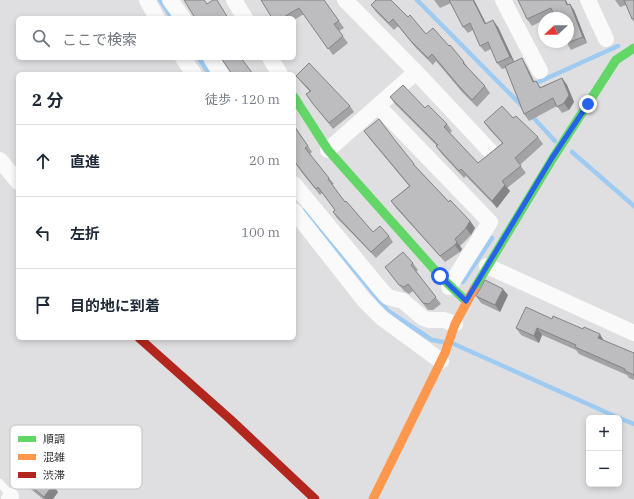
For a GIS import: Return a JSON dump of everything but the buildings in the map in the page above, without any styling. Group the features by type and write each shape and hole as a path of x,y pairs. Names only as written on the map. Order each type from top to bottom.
{"street":[{"path":"147,0 156,16"},
{"path":"170,0 182,16"},
{"path":"234,0 244,16"},
{"path":"345,0 490,150"},
{"path":"503,0 540,71"},
{"path":"588,0 606,39"},
{"path":"373,499 446,349 455,324 466,301 552,158 616,60 634,48"},
{"path":"184,60 193,72"},
{"path":"212,60 220,72"},
{"path":"271,60 279,72"},
{"path":"328,150 416,72"},
{"path":"296,100 328,150 449,287 466,301"},
{"path":"378,106 490,222 449,287"},
{"path":"0,160 16,180"},
{"path":"296,191 383,292 380,303 382,318 446,349"},
{"path":"296,214 364,300 380,303 403,301 423,318 430,320 444,320 455,324"},
{"path":"487,266 634,333"},
{"path":"141,340 230,419 314,499"}],"lane":[{"path":"0,483 11,498"}],"waterway":[{"path":"160,0 171,16"},
{"path":"417,0 524,108"},
{"path":"532,85 618,46"},
{"path":"200,60 208,72"},
{"path":"531,115 555,141"},
{"path":"572,152 634,206"},
{"path":"305,210 388,311 432,340 443,342"},
{"path":"463,282 492,238"},
{"path":"454,344 612,415"},
{"path":"622,419 634,424"}],"traffic: fast":[{"path":"474,289 553,158 616,60 634,48"},
{"path":"296,100 328,150 440,276 466,301"}],"traffic: slow":[{"path":"373,499 445,353 455,324 474,289"}],"traffic: jam":[{"path":"141,340 230,419 315,499"}],"route":[{"path":"440,276 449,287 466,301 552,158 588,104"}]}
